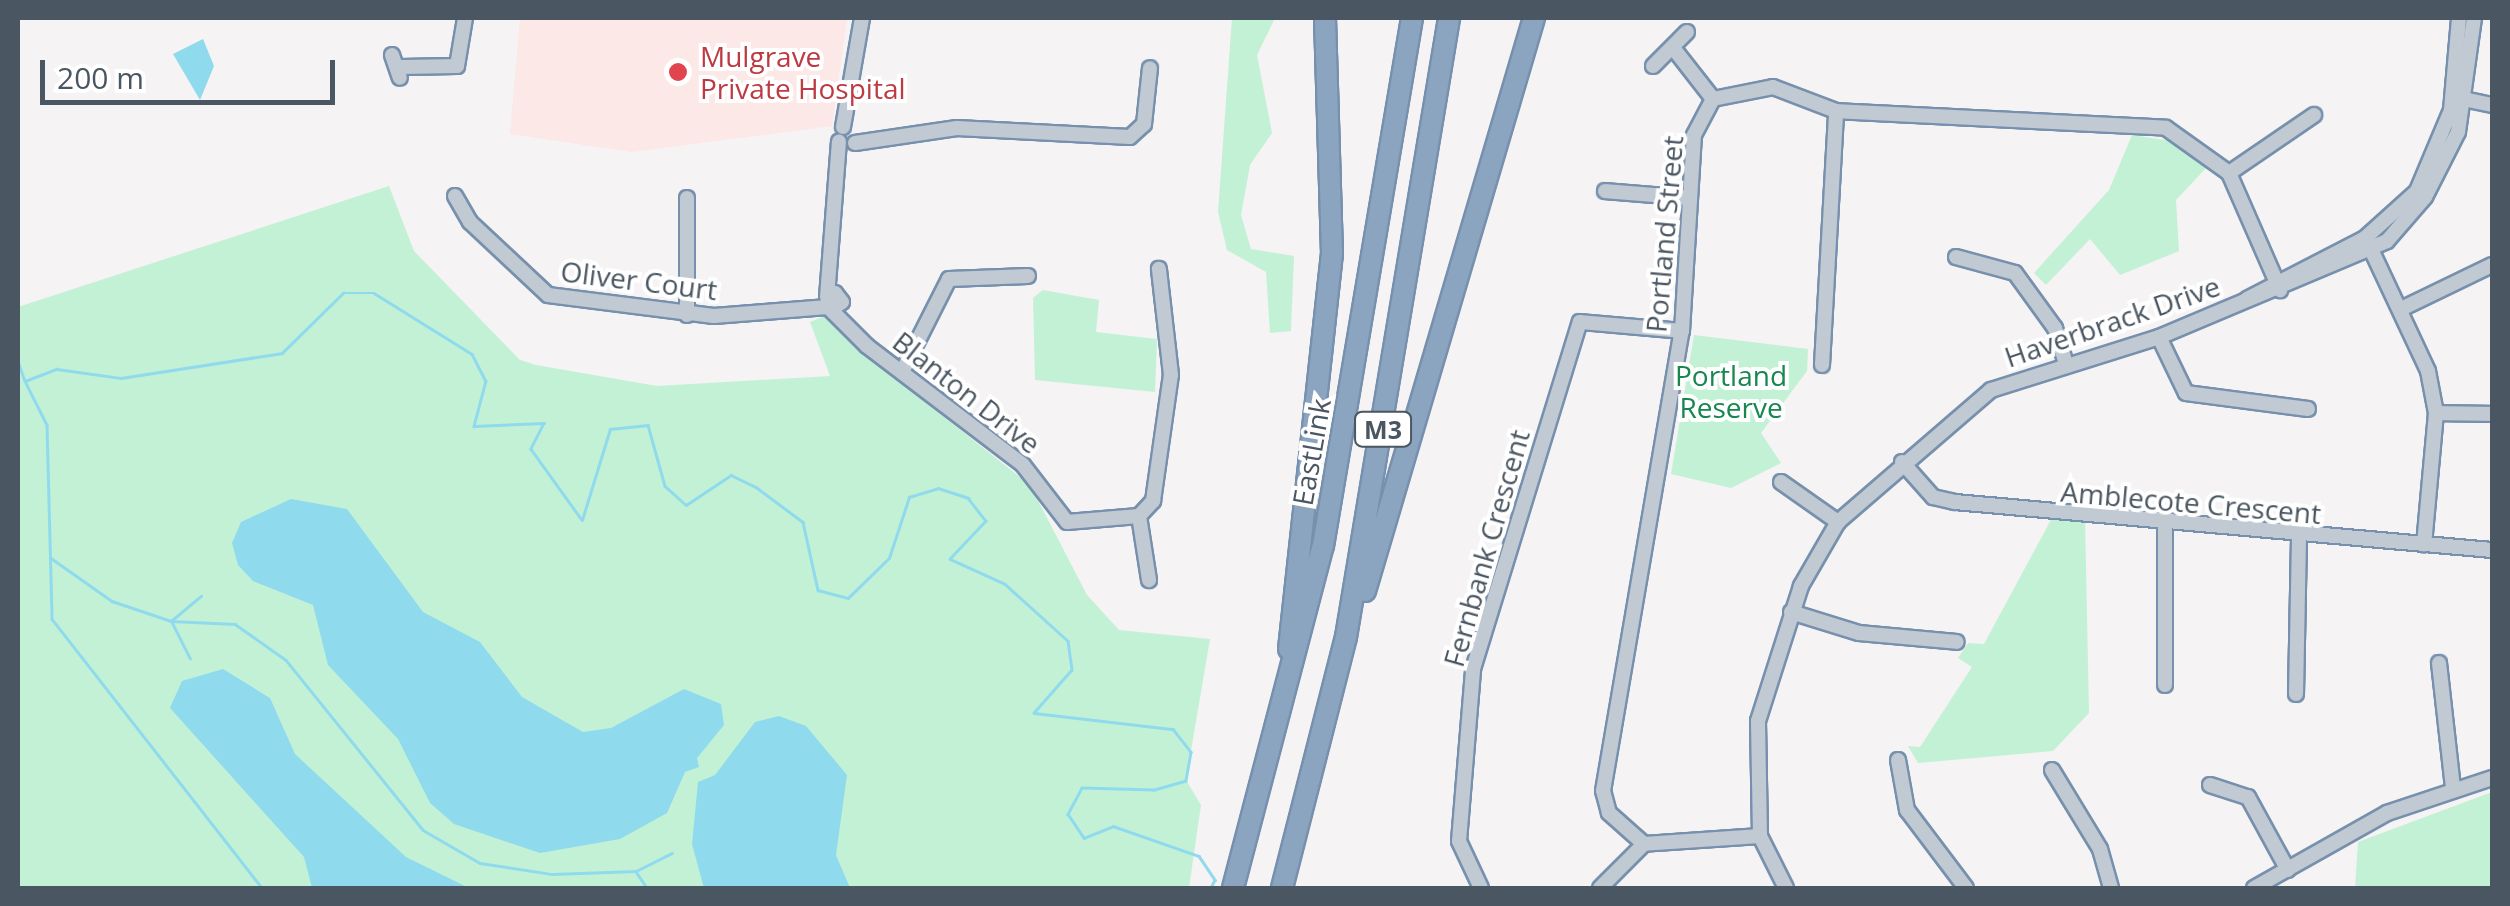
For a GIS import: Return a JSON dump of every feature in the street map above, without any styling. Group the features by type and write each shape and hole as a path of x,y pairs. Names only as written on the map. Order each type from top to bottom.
{"highway":[{"name":"EastLink","path":"1233,888 1276,746 1323,546 1410,18"},
{"name":"M3","path":"1282,888 1330,713 1453,18"},
{"path":"1330,713 1534,18"},
{"path":"1276,746 1332,254 1325,19"}],"street":[{"path":"398,67 457,66 465,18"},
{"name":"Blanton Drive","path":"862,18 849,101 850,136 836,184 827,272 832,302 851,328 902,372 1022,465 1067,522 1140,516"},
{"name":"Haverbrack Drive","path":"2459,18 2459,98"},
{"name":"Haverbrack Drive","path":"1786,888 1760,836 1758,721 1791,612 1838,522 1902,462 1991,390 2066,361 2159,337 2369,244 2436,180 2459,98 2474,18"},
{"path":"1653,66 1687,32"},
{"path":"1674,49 1713,100 1773,87 1836,111 2134,121 2194,141 2229,173 2279,284"},
{"path":"850,136 956,128 1130,137 1144,124 1150,68"},
{"path":"2459,98 2492,104"},
{"name":"Portland Street","path":"1644,844 1609,814 1604,766 1682,331 1694,135 1713,100"},
{"path":"1822,365 1836,111"},
{"path":"2229,173 2314,115"},
{"path":"1605,190 1690,198"},
{"name":"Oliver Court","path":"454,196 548,296 687,315 800,312 832,302"},
{"path":"687,198 687,315"},
{"path":"2369,244 2401,309 2436,413 2424,544"},
{"path":"1956,257 2015,272 2055,328 2066,361"},
{"path":"2401,309 2492,266"},
{"path":"1150,580 1140,516 1153,501 1172,375 1160,269"},
{"path":"902,372 949,278 1028,276"},
{"name":"Fernbank Crescent","path":"1481,888 1459,841 1473,669 1580,322 1682,331"},
{"path":"2159,337 2186,393 2308,409"},
{"path":"2436,413 2492,414"},
{"name":"Amblecote Crescent","path":"1902,462 1933,497 2164,526 2492,550"},
{"path":"1782,482 1838,522"},
{"path":"2164,526 2165,684"},
{"path":"2296,694 2299,538"},
{"path":"1791,612 1859,633 1957,642"},
{"path":"2439,663 2453,787"},
{"path":"1898,760 1907,810 1966,888"},
{"path":"2052,770 2100,848 2111,888"},
{"path":"2262,887 2288,870 2453,787 2492,778"},
{"path":"2210,785 2248,797 2288,870"},
{"path":"1600,888 1644,844 1760,836"}],"shaded area":[{"name":"Mulgrave Private Hospital","path":"520,18 847,18 832,126 632,152 510,134"}],"green space":[{"path":"1232,18 1275,18 1257,55 1272,133 1250,165 1241,215 1251,249 1294,256 1291,331 1270,333 1266,272 1227,250 1218,212"},
{"path":"2132,135 2178,142 2208,166 2176,200 2179,251 2120,275 2090,239 2046,285 2034,273 2109,190"},
{"path":"389,186 414,251 520,360 536,365 657,386 830,376 810,322 832,313 862,352 1030,485 1087,595 1119,630 1210,639 1186,780 1201,805 1189,888 18,888 18,307"},
{"path":"1043,290 1099,300 1096,332 1157,339 1155,392 1035,380 1033,298"},
{"name":"Portland Reserve","path":"1694,335 1808,349 1807,371 1761,433 1781,463 1731,488 1671,474"},
{"path":"2053,516 2085,519 2089,713 2053,751 1918,763 1908,746 1920,747 1972,667 1958,658 1968,643 1984,644"},
{"path":"2492,792 2492,888 2355,888 2358,842"}],"water":[{"path":"203,39 214,66 200,100 173,54"},
{"path":"291,499 347,509 423,612 480,642 522,697 583,732 611,728 684,689 721,704 724,725 697,758 699,767 685,772 667,813 620,839 540,853 454,824 430,803 398,739 328,665 313,605 253,581 238,565 232,543 241,522"},
{"path":"223,669 270,698 295,754 406,857 469,888 312,888 304,857 170,708 182,681"},
{"path":"779,716 806,726 847,775 836,855 850,888 704,888 692,844 698,782 715,775 755,722"}],"waterway":[{"path":"18,361 25,381 57,369 121,378 282,353 343,293 374,293 472,354 486,381 474,426 544,423 531,449 582,520 610,429 648,425 665,486 686,505 731,475 756,487 803,522 818,590 848,598 889,558 909,497 938,488 968,498 986,521 950,559 1005,584 1068,641 1072,670 1034,713 1173,729 1191,752 1186,781 1154,790 1082,788 1068,814 1084,838 1113,826 1199,856 1215,880 1211,888"},
{"path":"26,383 47,425 52,619 262,888"},
{"path":"51,558 112,601 171,621 235,624 286,660 423,830 480,863 552,874 636,871 672,853"},
{"path":"190,659 171,621 201,596"},
{"path":"637,873 647,888"}],"place":[{"name":"Mulgrave Private Hospital","path":"678,72"}]}
